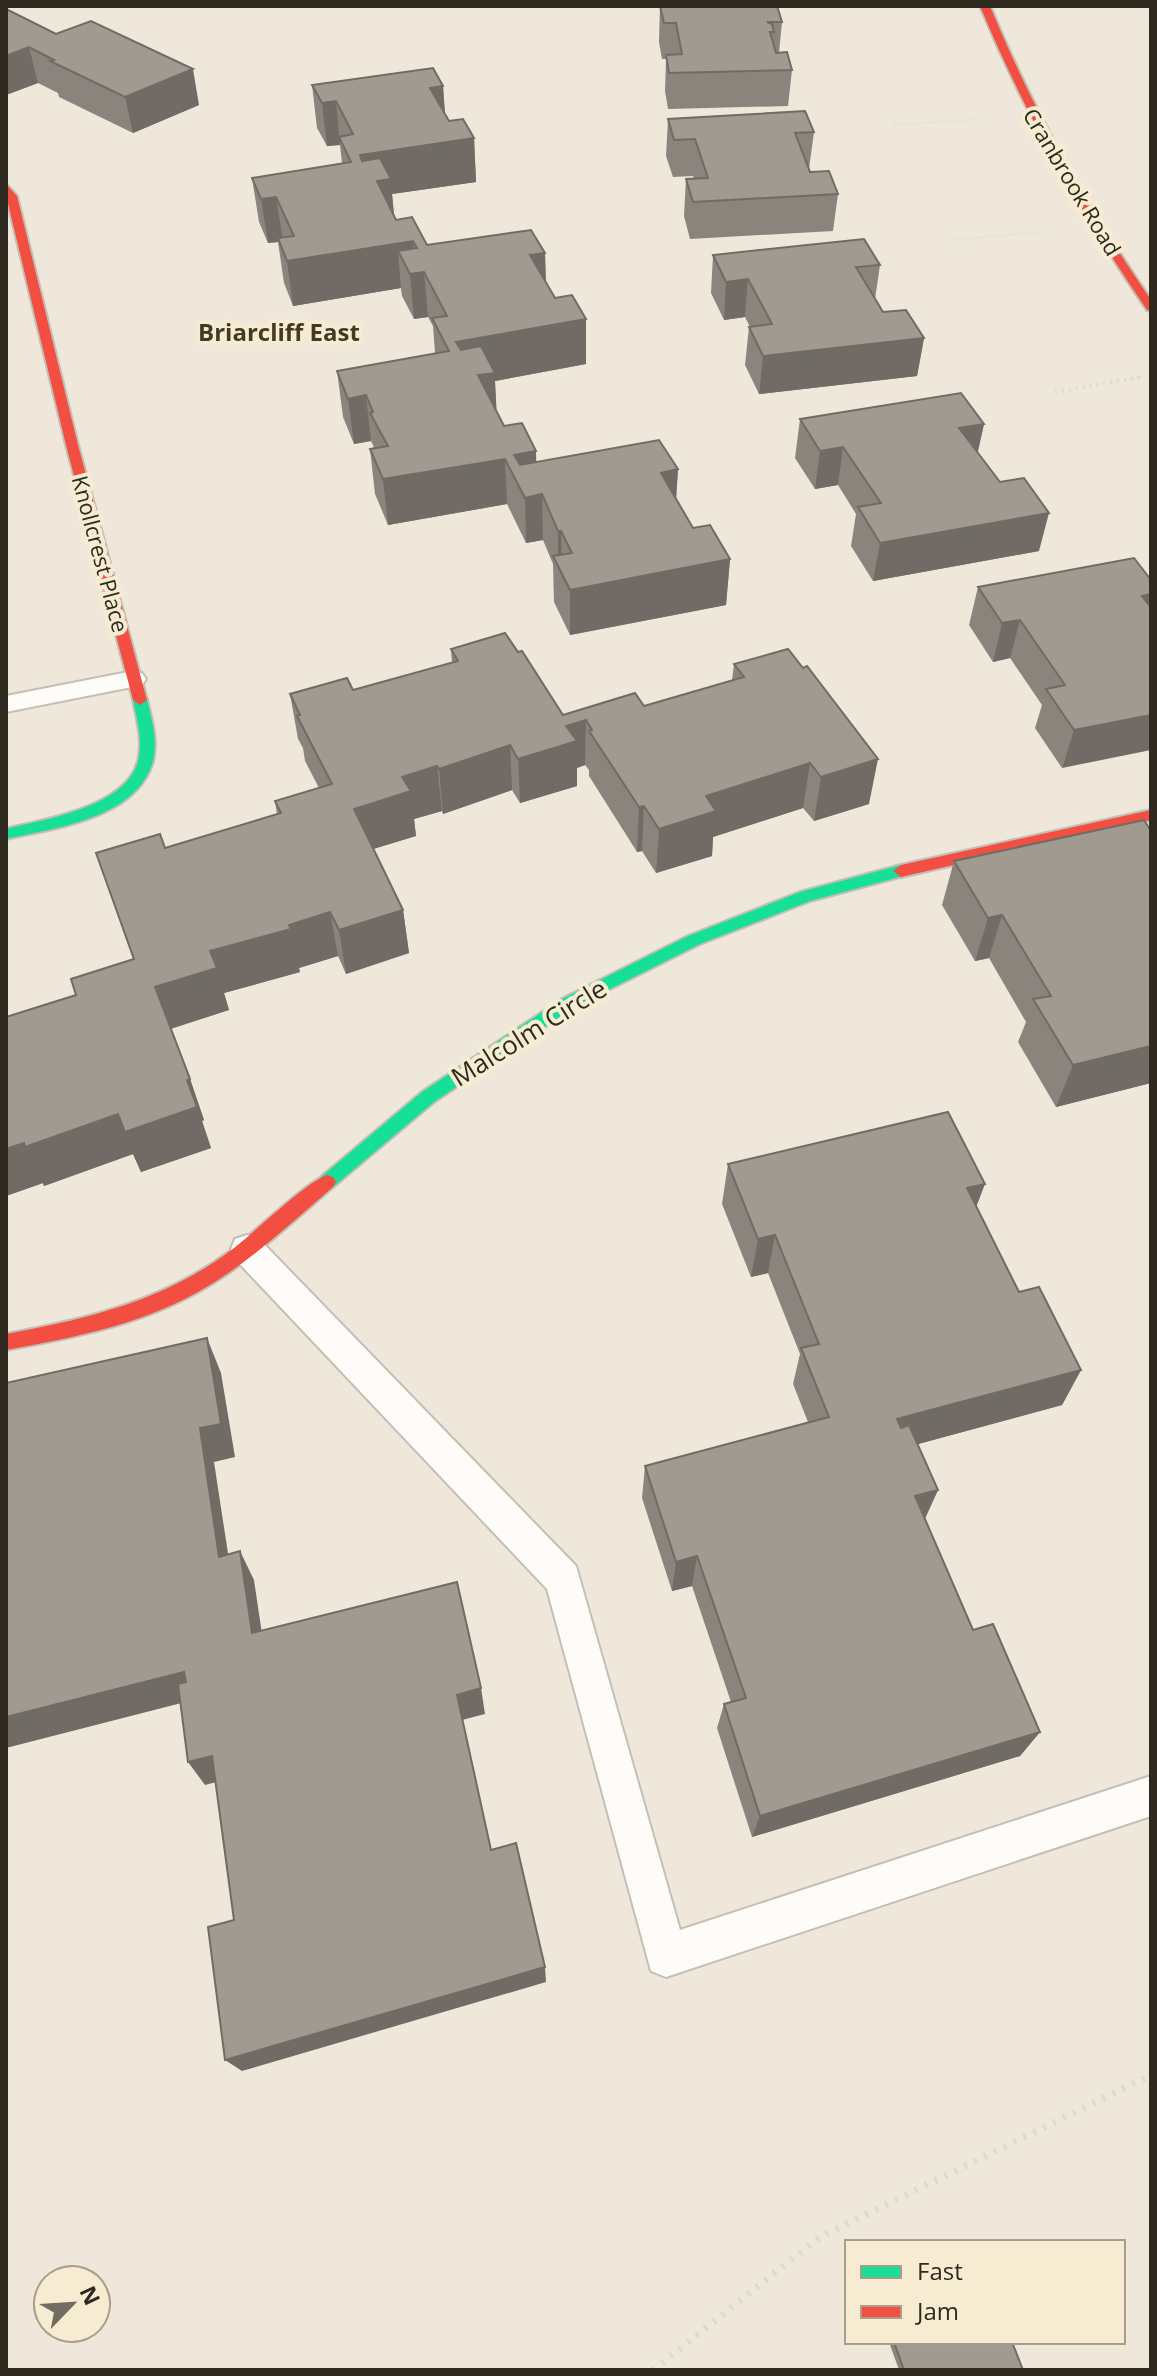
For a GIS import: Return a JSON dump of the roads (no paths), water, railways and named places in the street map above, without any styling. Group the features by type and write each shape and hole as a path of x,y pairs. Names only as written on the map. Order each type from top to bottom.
{"street":[{"name":"Cranbrook Road","path":"985,6 1020,94 1050,153 1151,308"},
{"name":"Knollcrest Place","path":"6,187 12,196 72,445 144,711 150,750 139,782 101,804 55,822 6,834"},
{"name":"Malcolm Circle","path":"6,1342 78,1329 173,1296 247,1249 428,1097 568,1003 694,940 806,896 948,859 1151,815"}],"lane":[{"path":"6,704 133,679"},
{"path":"247,1249 563,1579 666,1956 1151,1796"}],"district":[{"name":"Briarcliff East","path":"279,333"}]}
